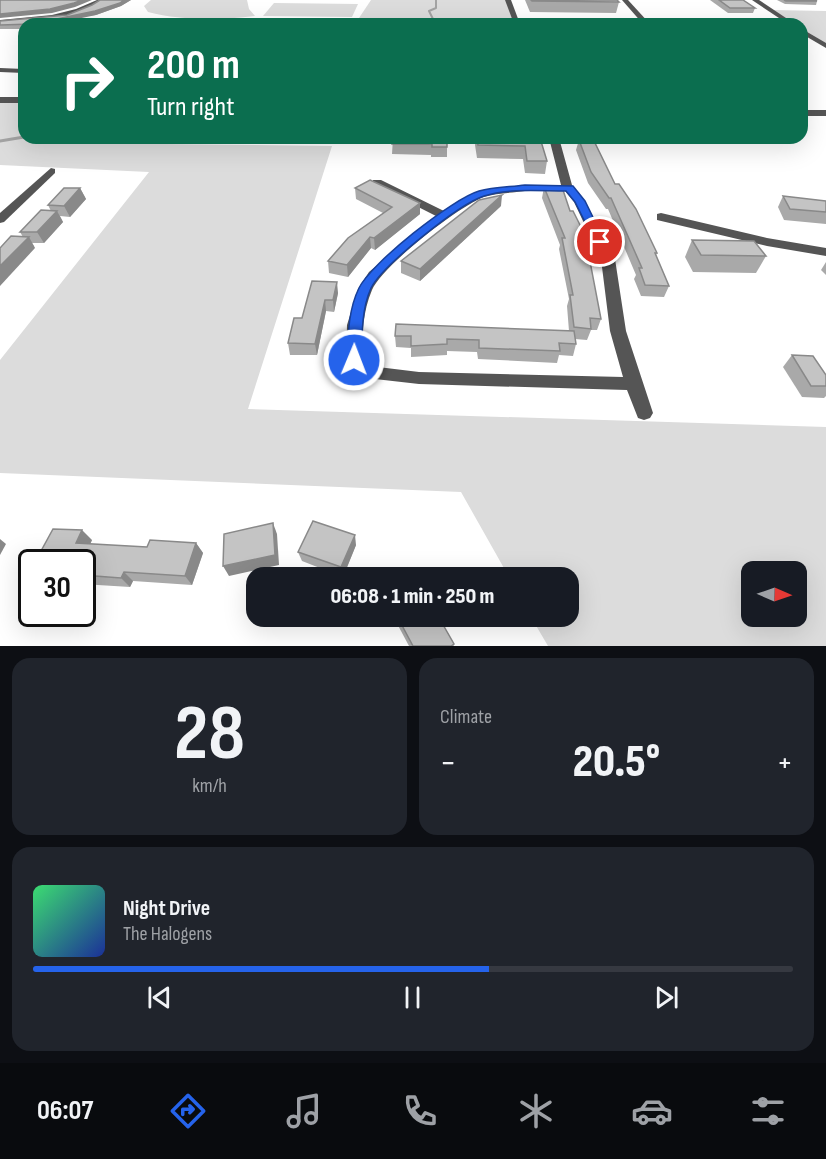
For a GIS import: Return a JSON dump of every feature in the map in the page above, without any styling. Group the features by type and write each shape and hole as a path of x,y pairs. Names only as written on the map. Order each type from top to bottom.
{"street":[{"path":"33,18 83,9 101,0"},
{"path":"508,0 515,18"},
{"path":"625,0 642,18"},
{"path":"755,0 783,18"},
{"path":"0,22 18,20"},
{"path":"808,35 826,46"},
{"path":"0,70 18,71"},
{"path":"0,100 18,100"},
{"path":"808,113 826,113"},
{"path":"552,144 569,188 579,201 608,259 618,331 644,413"},
{"path":"0,219 51,171"},
{"path":"377,182 443,215"},
{"path":"569,188 525,188 481,194 443,215 374,274 364,289 355,325 354,360 375,373 419,378 633,384"},
{"path":"660,217 767,242 826,252"}],"shaded area":[{"path":"151,0 247,0 249,9 255,16 174,17 148,12 144,6"},
{"path":"371,0 508,0 515,18 359,18"},
{"path":"274,3 358,4 352,17 263,16"},
{"path":"771,10 826,11 826,46 808,34 808,18 783,18"},
{"path":"0,100 18,100 18,144 332,146 248,409 826,427 826,646 548,646 537,627 579,627 579,567 503,567 461,492 0,473 0,360 149,172 0,165"}],"building":[{"path":"0,0 82,0 50,9 0,14"},
{"path":"100,0 124,0 95,11 62,18 34,18 67,15"},
{"path":"617,0 619,2 532,1"},
{"path":"719,0 743,0 755,8 730,8"},
{"path":"784,0 815,0 817,1 786,1"},
{"path":"18,19 18,24 0,25 0,21"},
{"path":"432,144 447,144 447,147 432,147"},
{"path":"542,144 547,161 527,161 525,146 478,145"},
{"path":"580,144 595,144 615,184 619,184 636,209 657,253 655,253 669,286 645,285 639,268 642,268 611,198 591,172"},
{"path":"370,180 420,203 374,238 370,237 347,265 328,261 348,238 392,207 355,188"},
{"path":"544,187 562,187 570,211 573,211 582,229 601,319 590,318 591,329 574,327 570,295 573,295 562,238 565,238"},
{"path":"64,188 80,188 64,206 48,205"},
{"path":"502,195 420,269 401,261 479,200"},
{"path":"783,196 826,201 826,212 790,209"},
{"path":"41,210 57,211 37,232 20,232"},
{"path":"11,236 29,237 0,266 0,248"},
{"path":"692,240 754,241 766,256 701,255"},
{"path":"312,281 337,282 333,300 325,300 315,344 288,343 294,318 302,318"},
{"path":"396,324 574,331 576,344 559,343 560,351 479,348 479,340 447,339 447,344 411,346 411,336 395,336"},
{"path":"792,355 813,356 826,375 826,386 811,386"},
{"path":"313,521 355,535 341,567 298,552"},
{"path":"273,523 275,555 223,566 224,534"},
{"path":"53,529 82,530 76,543 147,547 150,540 196,543 185,576 124,572 121,578 96,576 96,549 42,549"},
{"path":"403,627 444,627 454,644 451,646 413,646"}],"waterway":[{"path":"432,18 429,11 436,8 436,0"},
{"path":"0,141 18,138"}],"route":[{"path":"354,360 355,325 364,289 374,274 431,224 481,194 525,188 569,188 579,201 600,242"}]}
